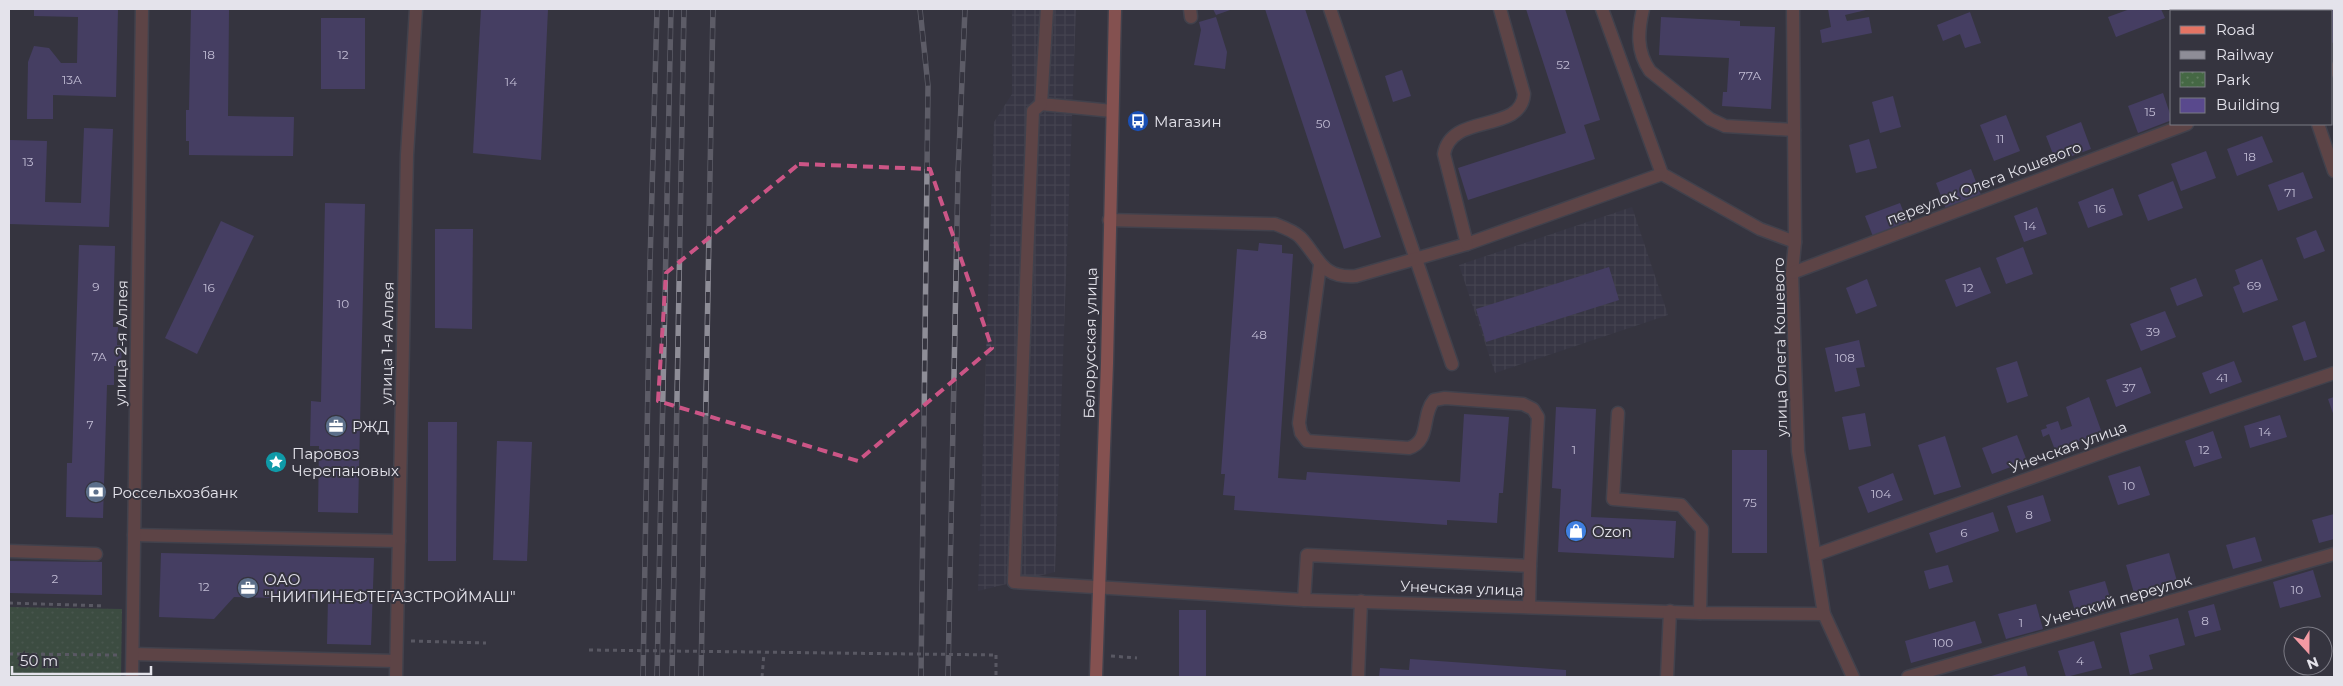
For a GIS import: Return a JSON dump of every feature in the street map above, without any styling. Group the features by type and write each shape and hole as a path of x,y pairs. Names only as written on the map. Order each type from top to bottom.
{"main road":[{"name":"Белорусская улица","path":"1096,677 1115,9"}],"street":[{"name":"улица 2-я Аллея","path":"132,677 142,9"},
{"name":"улица 1-я Аллея","path":"396,677 395,641 399,541 407,155 416,9"},
{"path":"1047,9 1040,104 1112,111"},
{"path":"1330,9 1452,364"},
{"path":"1467,244 1444,154 1446,143 1454,134 1516,113 1523,104 1524,94 1500,9"},
{"path":"1602,9 1662,174 1760,229 1795,242"},
{"path":"1643,9 1638,30 1640,50 1644,62 1650,71 1710,119 1725,126 1794,130"},
{"name":"улица Олега Кошевого","path":"1793,9 1795,242 1792,272 1798,451 1824,614 1853,677"},
{"name":"Унечская улица","path":"1040,104 1033,111 1014,582 1304,600 1700,613 1824,614"},
{"name":"переулок Олега Кошевого","path":"1792,272 2184,125"},
{"path":"2318,125 2334,171"},
{"path":"1109,220 1276,224 1298,235 1320,265 1331,274 1344,278 1415,260 1467,244 1662,174"},
{"path":"1320,265 1299,423 1307,441 1409,448 1417,445 1423,436 1427,408 1434,400 1445,398 1523,404 1533,409 1538,417 1529,606"},
{"name":"Унечская улица","path":"1815,555 2120,446 2334,373"},
{"path":"1618,413 1614,499 1681,504 1702,529 1700,613"},
{"path":"134,535 399,541"},
{"path":"9,551 96,554"},
{"name":"Унечский переулок","path":"1908,677 2334,554"},
{"path":"1304,600 1307,555 1530,566"},
{"path":"1358,677 1361,601"},
{"path":"1667,677 1670,611"},
{"path":"133,654 395,661"}],"path":[{"path":"9,603 105,606"},
{"path":"395,641 486,643"},
{"path":"589,650 996,655 996,677"},
{"path":"762,677 764,653"},
{"path":"9,654 118,655"},
{"path":"1097,655 1137,658"}],"highlighted area":[{"path":"799,164 930,169 992,348 858,461 658,401 666,273"}],"shaded area":[{"path":"1012,9 1076,9 1055,572 978,591 994,122 1012,94"},
{"path":"1632,207 1668,315 1495,373 1459,265"}],"green space":[{"path":"9,607 122,609 121,677 9,677"}],"building":[{"path":"34,9 118,9 116,97 53,95 53,119 27,119 28,62 34,46 49,48 61,63 77,63 78,17 34,16"},
{"path":"191,9 229,9 228,116 294,117 293,156 189,155 189,141 186,141 186,110 189,110"},
{"path":"481,9 548,9 541,160 473,153"},
{"path":"1213,9 1233,9 1216,15"},
{"path":"1265,9 1305,9 1381,237 1344,249"},
{"path":"1526,9 1565,9 1600,120 1584,125 1595,159 1468,200 1458,168 1566,133"},
{"path":"1828,9 1870,9 1845,15 1847,21 1869,17 1872,33 1822,43 1820,30 1831,27"},
{"path":"2130,9 2161,9 2165,18 2116,37 2108,17"},
{"path":"2215,9 2242,10 2216,10"},
{"path":"2334,9 2334,42 2333,10 2314,10"},
{"path":"1970,12 1981,43 1965,48 1960,34 1943,41 1937,25"},
{"path":"1216,17 1227,52 1225,69 1194,65 1201,30 1199,22"},
{"path":"1661,17 1740,21 1740,26 1775,27 1771,109 1722,106 1723,92 1727,92 1729,58 1659,55"},
{"path":"321,18 365,18 365,89 321,89"},
{"path":"1402,70 1411,96 1393,102 1385,76"},
{"path":"2163,93 2170,114 2170,121 2138,133 2128,106"},
{"path":"1893,96 1901,127 1880,133 1872,102"},
{"path":"2006,115 2020,151 1994,161 1980,125"},
{"path":"2081,122 2091,149 2056,162 2046,136"},
{"path":"84,128 113,129 109,227 9,224 10,140 47,141 45,202 81,203"},
{"path":"2262,136 2273,162 2237,176 2227,149"},
{"path":"1869,139 1877,168 1856,173 1849,145"},
{"path":"2206,151 2216,178 2181,191 2171,164"},
{"path":"1971,169 1981,195 1946,209 1936,183"},
{"path":"2303,172 2313,198 2278,211 2268,185"},
{"path":"2173,181 2183,208 2148,221 2138,195"},
{"path":"2113,188 2123,215 2088,228 2078,202"},
{"path":"325,203 365,204 358,513 318,512 319,446 310,446 311,401 321,402"},
{"path":"1900,203 1909,226 1874,239 1865,216"},
{"path":"2037,207 2047,234 2024,242 2014,216"},
{"path":"221,221 254,236 197,354 165,338"},
{"path":"435,229 473,229 472,329 435,328"},
{"path":"2316,230 2325,251 2304,259 2296,238"},
{"path":"1259,243 1282,245 1282,253 1293,254 1278,478 1306,480 1307,472 1460,482 1464,414 1509,417 1503,493 1499,493 1497,523 1447,520 1447,525 1234,510 1235,496 1223,495 1225,474 1221,474 1237,249 1258,251"},
{"path":"79,245 115,246 113,327 118,327 117,345 122,345 121,366 114,366 114,385 107,385 103,518 66,517 67,463 72,463"},
{"path":"2023,247 2033,274 2006,284 1996,258"},
{"path":"2262,259 2278,300 2243,313 2233,287 2240,284 2235,270"},
{"path":"1609,267 1619,300 1486,342 1476,309"},
{"path":"1980,267 1991,293 1956,307 1945,280"},
{"path":"2196,278 2203,296 2177,306 2170,288"},
{"path":"1867,279 1877,306 1856,314 1846,288"},
{"path":"2165,311 2176,337 2141,351 2130,324"},
{"path":"2305,321 2317,357 2304,361 2292,326"},
{"path":"1859,340 1865,367 1856,368 1860,386 1835,392 1825,348"},
{"path":"2017,361 2028,396 2007,403 1996,368"},
{"path":"2234,361 2242,382 2210,394 2202,373"},
{"path":"2141,367 2151,393 2116,407 2106,380"},
{"path":"2089,397 2102,433 2055,450 2049,434 2043,437 2041,430 2047,428 2046,425 2058,421 2061,430 2072,426 2066,407"},
{"path":"2334,397 2334,416 2328,399"},
{"path":"1556,407 1596,409 1591,517 1676,521 1674,558 1558,552 1561,489 1552,488"},
{"path":"1865,413 1871,446 1849,450 1842,417"},
{"path":"2280,415 2287,437 2250,448 2244,426"},
{"path":"428,422 457,422 456,561 428,561"},
{"path":"2213,431 2222,458 2194,467 2185,441"},
{"path":"2017,435 2027,461 1992,474 1982,448"},
{"path":"1945,436 1961,487 1934,495 1918,445"},
{"path":"497,441 532,442 527,561 493,560"},
{"path":"1732,450 1767,450 1767,553 1732,553"},
{"path":"2140,466 2150,495 2118,505 2108,476"},
{"path":"1893,473 1903,500 1868,513 1858,487"},
{"path":"2043,495 2051,521 2016,533 2007,506"},
{"path":"1993,512 1999,531 1936,553 1929,533"},
{"path":"2334,514 2334,539 2319,543 2312,520"},
{"path":"2255,537 2262,561 2233,569 2226,545"},
{"path":"161,553 374,558 371,645 327,644 328,599 234,597 214,619 159,617"},
{"path":"2169,553 2177,581 2134,593 2126,565"},
{"path":"9,561 102,562 102,595 9,593"},
{"path":"1948,565 1953,582 1929,589 1924,571"},
{"path":"2313,570 2321,597 2280,608 2273,582"},
{"path":"2105,581 2113,608 2077,618 2069,591"},
{"path":"2036,604 2043,629 2006,639 1998,614"},
{"path":"2214,604 2221,630 2195,637 2188,611"},
{"path":"1179,610 1206,610 1206,677 1179,677"},
{"path":"2178,618 2185,645 2149,655 2153,669 2130,675 2120,633"},
{"path":"1975,621 1982,643 1911,663 1905,641"},
{"path":"2094,641 2102,668 2066,677 2058,651"},
{"path":"1410,659 1566,670 1566,677 1379,677 1380,668 1409,670"},
{"path":"2025,666 2028,677 1988,677"}],"railway":[{"path":"643,677 650,264 657,9"},
{"path":"657,677 671,9"},
{"path":"672,677 684,9"},
{"path":"701,677 713,9"},
{"path":"920,9 928,86 921,677"},
{"path":"948,677 958,175 965,9"}],"place":[{"name":"Магазин","path":"1138,121"},
{"name":"РЖД","path":"336,426"},
{"name":"Паровоз Черепановых","path":"276,462"},
{"name":"Россельхозбанк","path":"96,492"},
{"name":"Ozon","path":"1576,531"},
{"name":"ОАО \"НИИПИНЕФТЕГАЗСТРОЙМАШ\"","path":"248,588"}]}
